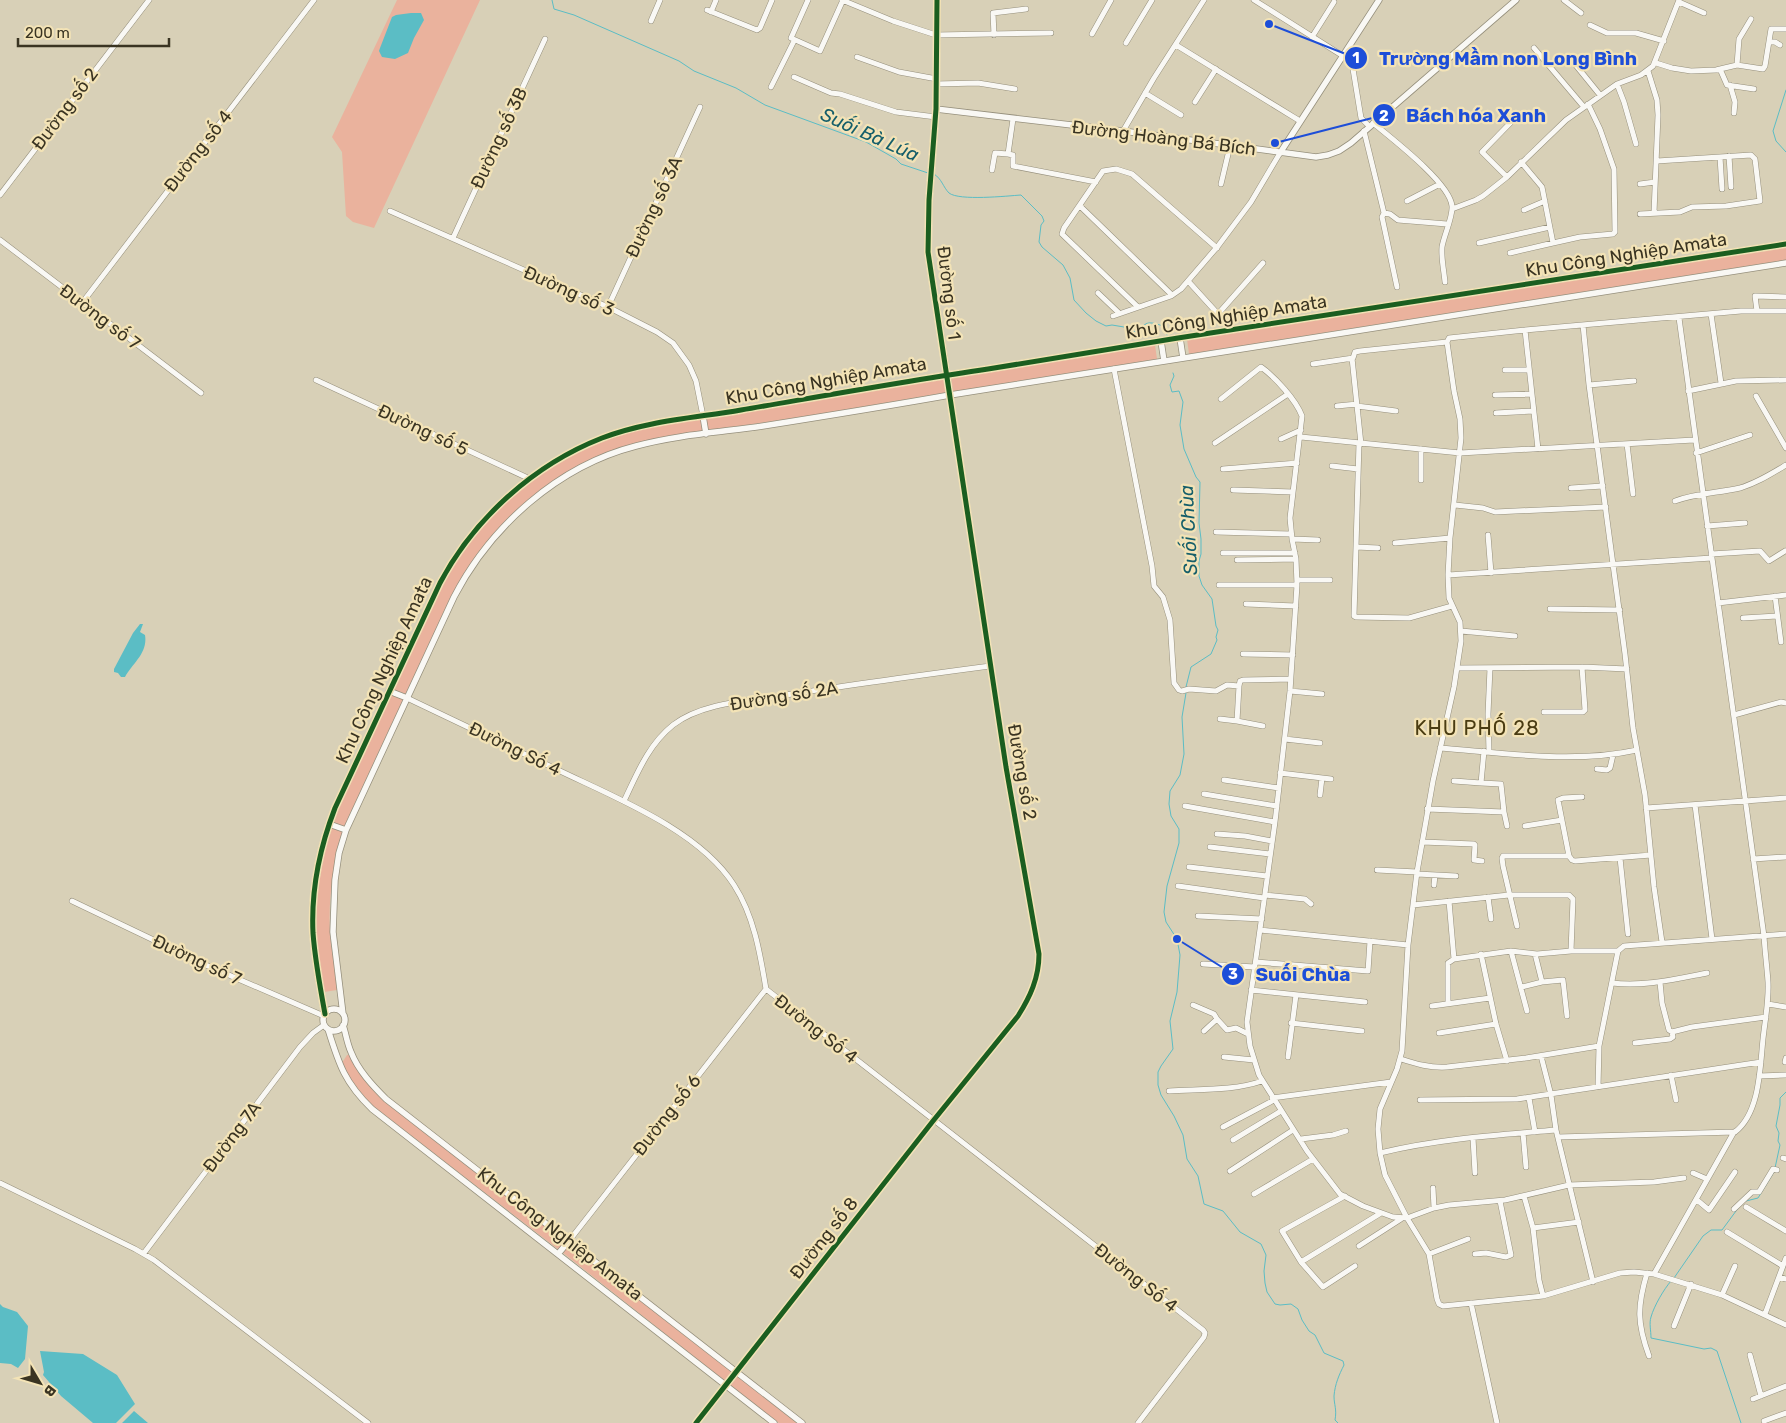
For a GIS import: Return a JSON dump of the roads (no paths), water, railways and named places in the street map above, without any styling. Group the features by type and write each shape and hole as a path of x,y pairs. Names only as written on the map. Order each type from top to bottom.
{"street":[{"name":"Đường số 2","path":"0,194 149,0"},
{"name":"Đường số 4","path":"82,302 314,0"},
{"path":"651,21 660,0"},
{"path":"716,0 709,11 757,30 760,28 772,0"},
{"path":"808,0 791,38 821,51 842,0 893,21 936,35 1051,33"},
{"name":"Đường số 1","path":"937,0 936,117 930,184 928,252 950,395"},
{"path":"1092,34 1111,0"},
{"path":"1126,43 1152,0"},
{"path":"1123,131 1204,0"},
{"path":"1254,0 1343,56"},
{"path":"1113,316 1172,295 1181,289 1217,248 1251,202 1300,121 1378,0"},
{"name":"Đường Hoàng Bá Bích","path":"936,109 1123,131 1280,153 1316,157 1328,156 1345,147 1516,0"},
{"path":"1564,0 1580,14"},
{"path":"1452,208 1476,200 1507,177 1566,120 1617,84 1648,70 1656,63 1679,1 1704,13"},
{"path":"1312,37 1334,2"},
{"path":"994,35 994,13 1026,9"},
{"path":"1737,66 1740,37 1752,20"},
{"path":"1590,25 1607,33 1636,33 1664,41"},
{"path":"1656,63 1691,71 1737,66 1764,68 1771,29 1786,29"},
{"name":"Đường số 3B","path":"453,238 545,39"},
{"path":"771,87 794,40"},
{"path":"1769,42 1775,42 1780,45"},
{"path":"1176,45 1300,121"},
{"path":"1510,253 1580,238 1613,234 1616,229 1614,170 1600,129 1586,106 1534,48"},
{"path":"857,57 899,72 936,81 971,83 1015,89"},
{"path":"1574,63 1600,95"},
{"path":"1195,102 1216,69"},
{"path":"1354,69 1361,118 1405,148 1440,184 1451,201 1452,208 1442,248 1444,282"},
{"path":"1720,69 1726,84 1754,89"},
{"path":"1648,70 1657,100 1658,115 1654,213"},
{"path":"794,77 831,93 840,94 896,112 936,117"},
{"path":"1617,84 1636,144"},
{"path":"1730,86 1735,102 1734,113"},
{"path":"1145,93 1181,115"},
{"name":"Đường số 3A","path":"608,307 700,107"},
{"path":"1507,177 1482,152 1518,115"},
{"path":"1008,154 1013,119"},
{"path":"1364,131 1384,213 1382,217 1397,286"},
{"path":"1221,184 1230,146"},
{"path":"992,170 995,153 1008,154 1013,155 1012,163 1016,168 1096,182"},
{"path":"1640,214 1680,212 1694,206 1726,206 1760,201 1756,159 1751,155 1657,161"},
{"path":"1729,156 1732,187"},
{"path":"1720,157 1722,189"},
{"path":"1522,162 1542,187 1553,243"},
{"path":"1138,307 1062,234 1064,228 1103,171 1106,169 1116,169 1132,174 1217,248"},
{"path":"1640,184 1655,182"},
{"path":"1407,201 1440,184"},
{"path":"1524,210 1545,201"},
{"path":"1080,206 1172,295"},
{"name":"Đường số 3","path":"390,211 608,307 658,332 678,348 689,365 696,381 703,416"},
{"path":"1384,213 1390,214 1398,220 1447,224"},
{"path":"1479,243 1550,227"},
{"name":"Đường số 7","path":"0,240 201,393"},
{"name":"Khu Công Nghiệp Amata","path":"324,1015 313,920 316,876 329,824 343,790 440,583 453,561 475,530 490,514 530,479 570,453 605,437 643,425 946,375 1786,244"},
{"path":"1188,281 1218,314 1264,263"},
{"name":"Khu Công Nghiệp Amata","path":"343,1014 333,932 333,908 335,880 346,830 462,581 492,539 519,512 540,494 586,465 636,446 706,434 1786,263"},
{"path":"1098,293 1119,314"},
{"path":"1757,311 1756,296 1786,297"},
{"path":"1452,606 1409,618 1354,616 1360,443 1352,358 1356,352 1447,342 1449,338 1525,330 1711,314 1786,311"},
{"path":"1711,314 1721,383"},
{"path":"1654,1274 1734,1132 1739,1129 1749,1114 1754,1102 1759,1076 1768,1004 1764,936 1744,801 1712,556 1694,440 1679,318"},
{"path":"1583,325 1589,385 1646,808 1650,855 1662,942"},
{"path":"1525,330 1538,449"},
{"path":"1180,338 1183,358"},
{"path":"1161,341 1164,361"},
{"path":"1447,342 1460,419 1460,453 1450,538 1449,598 1460,622 1461,631 1458,668 1427,809 1417,873 1408,945 1404,1038 1401,1059 1380,1109 1378,1129 1380,1153 1385,1174 1405,1218 1429,1254 1439,1304 1443,1306 1542,1296 1620,1273 1647,1273 1691,1284 1722,1295 1786,1325"},
{"path":"1314,364 1352,358"},
{"path":"1221,399 1260,368 1264,369 1288,394 1302,416 1290,518 1297,583 1290,692 1262,919 1248,1011 1248,1034 1254,1060 1262,1081 1313,1159 1340,1194 1381,1213 1405,1218"},
{"path":"1114,369 1152,566 1154,586 1163,597 1170,620 1174,683 1182,691 1189,689 1216,691 1227,685 1239,686"},
{"path":"1505,370 1529,370"},
{"name":"Đường số 5","path":"316,380 530,479"},
{"path":"1688,390 1736,381 1786,380"},
{"path":"1589,385 1634,381"},
{"path":"1215,444 1288,394"},
{"path":"1495,395 1532,394"},
{"name":"Đường số 2","path":"933,1121 1018,1016 1033,988 1039,961 990,666 950,395"},
{"path":"1756,396 1786,448"},
{"path":"1337,406 1357,405 1396,411"},
{"path":"1496,413 1534,411"},
{"path":"703,416 706,434"},
{"path":"1281,439 1301,430"},
{"path":"1696,453 1750,435"},
{"path":"1301,437 1460,453 1694,440"},
{"path":"1628,444 1633,494"},
{"path":"1421,449 1421,480"},
{"path":"1223,469 1297,463"},
{"path":"1332,466 1358,469"},
{"path":"1675,502 1690,496 1740,488 1755,483 1786,466"},
{"path":"1571,488 1603,486"},
{"path":"1233,490 1293,492"},
{"path":"1455,505 1483,508 1495,512 1606,507"},
{"path":"1707,526 1745,523"},
{"path":"1216,532 1291,536 1318,540"},
{"path":"1488,535 1492,573"},
{"path":"1395,542 1450,538"},
{"path":"1356,547 1378,548"},
{"path":"1448,575 1614,565 1760,551 1768,561 1785,551"},
{"path":"1223,552 1295,556"},
{"path":"1237,560 1295,556"},
{"path":"1219,585 1297,583 1330,580"},
{"path":"1718,603 1786,595"},
{"path":"1775,596 1780,642"},
{"path":"1246,604 1296,606"},
{"path":"1550,609 1620,610"},
{"path":"1743,618 1777,616"},
{"path":"1461,631 1515,636"},
{"path":"1243,654 1293,655"},
{"name":"Đường số 2A","path":"624,801 645,756 672,726 700,712 726,705 828,688 990,666"},
{"path":"1458,668 1582,667 1627,669"},
{"path":"1544,712 1584,712 1582,667"},
{"path":"1481,783 1487,752 1490,668"},
{"path":"1237,721 1240,682 1243,680 1290,679"},
{"path":"390,691 407,698"},
{"path":"1290,692 1322,694"},
{"name":"Đường Số 4","path":"407,698 624,801 694,842 708,854 733,883 745,907 754,930 766,989 1205,1333 1203,1339 1138,1423"},
{"path":"1734,715 1781,702 1786,703"},
{"path":"1220,719 1264,726"},
{"path":"1284,739 1320,743"},
{"path":"1440,748 1562,756 1613,755 1637,750"},
{"path":"1597,770 1607,770 1610,768 1613,755"},
{"path":"1280,773 1330,779"},
{"path":"1320,795 1322,778"},
{"path":"1224,780 1279,788"},
{"path":"1454,781 1501,784 1507,826"},
{"path":"1204,794 1276,806"},
{"path":"1582,797 1559,799 1558,804 1569,856 1572,860 1650,855"},
{"path":"1646,808 1786,798"},
{"path":"1695,805 1712,939"},
{"path":"1185,806 1274,822"},
{"path":"1427,809 1504,812"},
{"path":"1525,826 1562,820"},
{"path":"329,824 346,830"},
{"path":"1217,834 1272,840"},
{"path":"1422,842 1474,844 1474,860 1482,861"},
{"path":"1210,847 1270,854"},
{"path":"1517,926 1509,895 1503,856 1569,856"},
{"path":"1753,859 1786,857"},
{"path":"1620,858 1628,934"},
{"path":"1189,866 1267,876"},
{"path":"1377,870 1456,876"},
{"path":"1434,885 1435,875"},
{"path":"1178,886 1305,899 1311,904"},
{"path":"1413,905 1509,895 1565,894 1572,896 1571,951"},
{"path":"1488,897 1491,919"},
{"name":"Đường số 7","path":"72,901 208,966 324,1015"},
{"path":"1449,901 1454,959"},
{"path":"1198,916 1262,919"},
{"path":"1260,930 1408,945"},
{"path":"1448,1004 1448,964 1454,959 1511,951 1535,954 1571,951 1618,951 1624,946 1662,942 1786,934"},
{"path":"1204,964 1255,964 1368,972 1370,941"},
{"path":"1511,951 1527,1011"},
{"path":"1598,1087 1599,1046 1618,951"},
{"path":"1481,954 1496,1024 1507,1061"},
{"path":"1535,954 1542,982"},
{"path":"1612,984 1634,985 1660,982 1707,973"},
{"path":"1522,987 1542,982 1563,980 1567,1016"},
{"path":"1635,1043 1670,1039 1673,1037 1672,1032 1669,1030 1662,1003 1660,982"},
{"name":"Đường số 6","path":"569,1241 766,989"},
{"path":"1252,990 1365,1002"},
{"path":"1288,1057 1296,995"},
{"path":"1432,1006 1490,998"},
{"path":"1768,1004 1786,1007"},
{"path":"1193,1005 1214,1014 1227,1030 1236,1028 1248,1034"},
{"path":"334,1010 343,1014 343,1025 336,1031 326,1027 324,1015 334,1010"},
{"path":"1672,1032 1692,1027 1766,1017"},
{"path":"1204,1031 1218,1019"},
{"path":"1291,1023 1362,1031"},
{"path":"1439,1034 1496,1024"},
{"name":"Khu Công Nghiệp Amata","path":"343,1025 350,1051 360,1069 386,1099 802,1423"},
{"name":"Khu Công Nghiệp Amata","path":"326,1027 350,1085 360,1097 395,1128 774,1423"},
{"name":"Đường 7A","path":"144,1253 300,1047 313,1033 326,1027"},
{"path":"1401,1059 1434,1068 1507,1061 1599,1046"},
{"path":"1541,1056 1551,1095 1556,1130 1594,1282"},
{"path":"1224,1057 1254,1060"},
{"path":"1420,1100 1529,1098 1761,1062"},
{"path":"1671,1075 1676,1100"},
{"path":"1759,1076 1786,1075"},
{"path":"1169,1091 1222,1088 1249,1085 1262,1081"},
{"path":"1222,1127 1273,1099 1391,1082"},
{"path":"1529,1098 1534,1132"},
{"path":"1233,1140 1281,1111"},
{"name":"Đường số 8","path":"736,1372 933,1121"},
{"path":"1230,1171 1293,1130"},
{"path":"1380,1153 1403,1147 1556,1130"},
{"path":"1301,1139 1333,1135 1346,1131"},
{"path":"1558,1137 1734,1132"},
{"path":"1523,1133 1526,1167"},
{"path":"1473,1138 1475,1173"},
{"path":"1254,1194 1313,1159"},
{"path":"1734,1209 1752,1192 1759,1192 1775,1170"},
{"path":"1697,1200 1709,1210 1735,1172"},
{"path":"1693,1173 1707,1179"},
{"path":"1358,1246 1405,1218 1434,1208 1457,1204 1500,1201 1569,1185 1654,1182 1684,1178"},
{"path":"0,1183 144,1253 368,1423"},
{"path":"1433,1188 1434,1208"},
{"path":"1345,1196 1282,1231 1301,1262 1323,1287 1355,1266"},
{"path":"1524,1196 1533,1228 1542,1296"},
{"path":"1475,1254 1486,1253 1506,1257 1511,1254 1500,1201"},
{"path":"1746,1208 1786,1231"},
{"path":"1301,1262 1381,1213"},
{"path":"1533,1228 1579,1222"},
{"path":"1727,1232 1783,1266"},
{"path":"1429,1254 1468,1239"},
{"path":"558,1254 569,1241"},
{"path":"1764,1314 1786,1258"},
{"path":"1722,1295 1736,1266"},
{"path":"1647,1273 1639,1301 1639,1310 1642,1338 1649,1356"},
{"path":"1779,1277 1786,1279"},
{"path":"1674,1326 1691,1284"},
{"path":"1471,1303 1497,1423"},
{"path":"1750,1356 1761,1396"},
{"path":"696,1423 736,1372"},
{"path":"1753,1399 1786,1386"},
{"path":"1764,1421 1786,1413"}],"water":[{"path":"421,13 424,20 408,53 395,59 382,57 379,51 392,17"},
{"path":"140,624 143,624 140,632 145,635 142,653 125,677 121,677 118,673 114,672 114,669 133,633"},
{"path":"0,1304 17,1312 28,1326 25,1359 18,1368 11,1364 0,1363"},
{"path":"40,1351 83,1354 117,1375 135,1404 116,1423 93,1423 61,1396 43,1375"},
{"path":"134,1411 148,1423 122,1423"}],"waterway":[{"name":"Suối Bà Lúa","path":"552,0 554,9 574,15 679,61 694,71 736,88 765,105 866,142 896,159 901,164 928,173"},
{"path":"1786,90 1773,131 1776,141 1786,152"},
{"name":"Suối Bà Lúa","path":"934,174 949,193 954,195 963,197 1021,195 1042,216 1044,221 1041,225 1039,242 1042,247 1063,265 1070,278 1074,300 1086,313 1106,326 1124,327 1132,333 1146,324 1157,324 1163,326 1167,335"},
{"name":"Suối Chùa","path":"1173,373 1174,376 1170,385 1172,392 1179,391 1183,402 1180,425 1184,449 1200,482 1199,523 1201,554 1199,576 1202,585 1212,599 1218,630 1217,640 1211,654 1191,667 1186,687"},
{"name":"Suối Chùa","path":"1186,693 1182,717 1184,754 1180,775 1170,791 1169,804 1171,816 1179,829 1179,843 1167,886 1164,912 1166,922 1177,939 1180,955 1177,992 1170,1021 1173,1049 1158,1072 1158,1085 1161,1095 1183,1135 1187,1159 1198,1176 1204,1204 1223,1211 1240,1232 1261,1244 1266,1255 1264,1271 1267,1292 1275,1304 1291,1304 1298,1309 1302,1320 1309,1331 1315,1335 1324,1353 1343,1361 1344,1365 1335,1388 1334,1396 1335,1420 1338,1423"},
{"path":"1775,1168 1780,1145 1776,1126 1780,1098 1786,1092"},
{"path":"1746,1201 1758,1198 1774,1172"},
{"path":"1674,1278 1703,1236 1711,1230 1722,1230 1739,1207"},
{"path":"1671,1281 1665,1288 1652,1313 1650,1322 1651,1338 1704,1349 1711,1348 1717,1351 1741,1423"}],"place":[{"name":"Trường Mầm non Long Bình","path":"1269,24"},
{"name":"Bách hóa Xanh","path":"1275,143"},
{"name":"Suối Chùa","path":"1177,939"}],"district":[{"name":"KHU PHỐ 28","path":"1477,728"}]}
